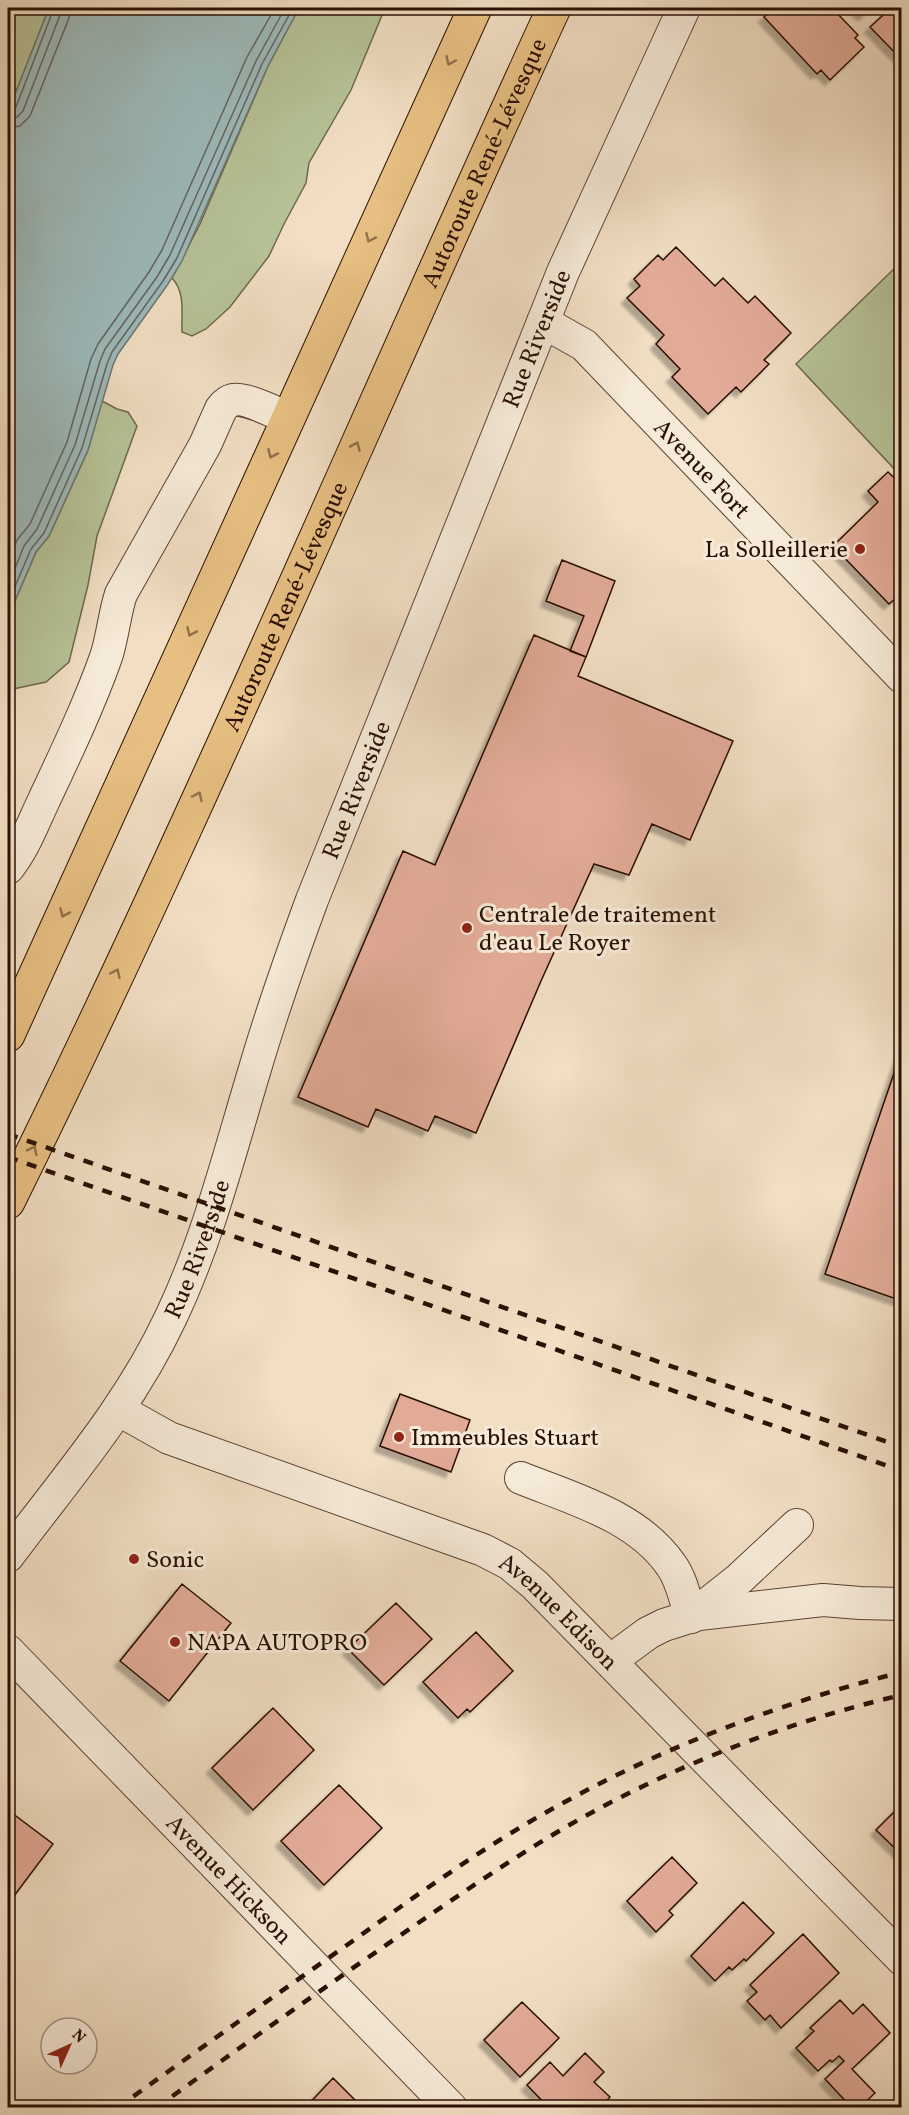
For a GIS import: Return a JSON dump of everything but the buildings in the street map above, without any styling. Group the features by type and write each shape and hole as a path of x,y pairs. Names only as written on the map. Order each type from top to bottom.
{"highway":[{"path":"8,1035 16,1012 475,8"},
{"name":"Autoroute René-Lévesque","path":"8,1202 220,749 554,8"}],"street":[{"name":"Rue Riverside","path":"8,1556 119,1410 136,1383 171,1316 197,1253 216,1198 281,989 312,900 543,322 618,150 684,8"},
{"name":"Avenue Fort","path":"543,322 584,345 902,677"},
{"path":"8,868 26,838 93,688 113,633 116,608 121,594 184,482 221,409 234,399 242,400 288,418"},
{"name":"Avenue Edison","path":"119,1410 169,1438 497,1556 522,1573 902,1959"},
{"path":"521,1478 609,1514 646,1537 671,1565 681,1583 691,1617"},
{"path":"691,1617 739,1579 797,1525"},
{"path":"610,1661 648,1633 664,1625 699,1614 798,1601 902,1604"},
{"name":"Avenue Hickson","path":"8,1651 451,2108"}],"green space":[{"path":"8,8 49,8 16,92 8,96"},
{"path":"299,8 385,8 351,90 309,163 306,183 269,256 230,307 206,329 192,336 182,332 181,297 172,278 200,224 268,66"},
{"path":"899,264 902,267 901,476 796,364"},
{"path":"102,401 128,412 137,426 97,536 88,585 69,662 46,682 8,690 8,617 36,552 49,536 88,450"}],"water":[{"path":"49,8 299,8 268,66 182,261 118,354 88,450 49,536 36,552 8,617 8,112"}],"railway":[{"path":"8,1134 902,1447"},
{"path":"8,1157 902,1471"},
{"path":"117,2108 400,1907 507,1835 563,1803 645,1762 728,1727 814,1697 902,1672"},
{"path":"156,2108 448,1902 578,1820 672,1773 747,1742 824,1716 902,1695"}],"place":[{"name":"La Solleillerie","path":"860,549"},
{"name":"Centrale de traitement d'eau Le Royer","path":"467,928"},
{"name":"Immeubles Stuart","path":"399,1437"},
{"name":"Sonic","path":"134,1559"},
{"name":"NAPA AUTOPRO","path":"175,1642"}]}
